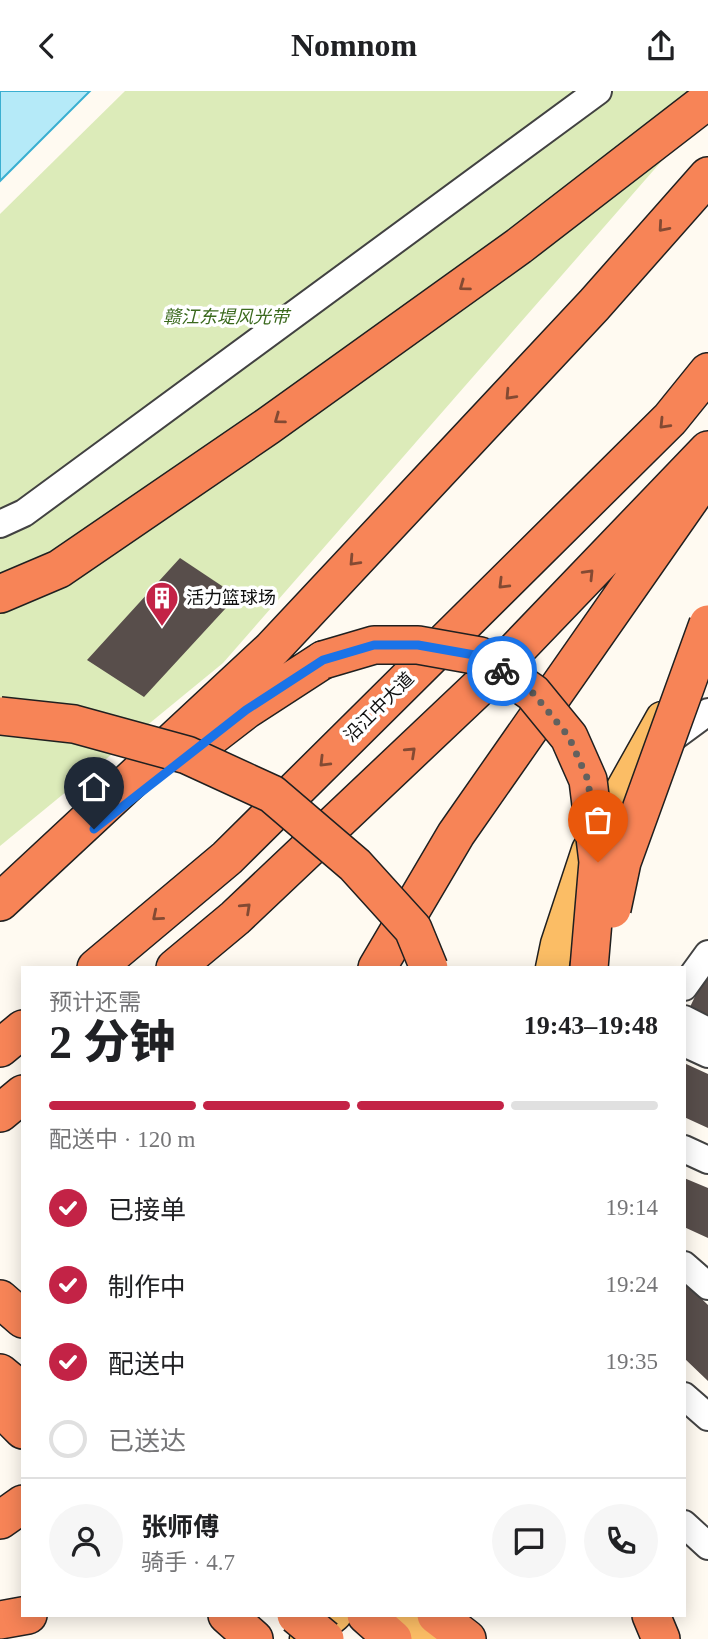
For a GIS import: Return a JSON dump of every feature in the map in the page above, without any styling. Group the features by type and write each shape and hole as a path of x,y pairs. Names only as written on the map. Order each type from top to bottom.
{"highway":[{"path":"0,594 59,569 268,426 519,246 708,100"},
{"path":"3,899 272,649 594,305 708,176"},
{"name":"沿江中大道","path":"98,966 228,857 670,419 708,372"},
{"path":"177,966 235,918 495,672 708,450"},
{"path":"378,966 456,834 708,473"},
{"path":"598,966 622,862 708,624"},
{"path":"3,899 246,710 323,660 374,645 418,645 480,656 533,693 569,737 588,780 598,862 589,966"},
{"path":"0,716 74,724 187,755 272,794 355,865 413,929 428,966"},
{"path":"0,1048 21,1031"},
{"path":"0,1113 21,1096"},
{"path":"0,1280 21,1296"},
{"path":"0,1299 21,1317"},
{"path":"0,1373 21,1390"},
{"path":"0,1407 21,1428"},
{"path":"0,1520 21,1505"},
{"path":"0,1620 21,1616"},
{"path":"228,1617 254,1639"},
{"path":"368,1617 393,1639"},
{"path":"439,1617 467,1639"},
{"path":"652,1617 661,1639"}],"main road":[{"path":"552,966 588,850 698,657 708,646"},
{"path":"402,1617 428,1639"}],"street":[{"path":"0,524 24,513 598,91"},
{"path":"636,765 708,712"},
{"path":"686,984 708,954"},
{"path":"686,1020 708,1031"},
{"path":"686,1044 708,1054"},
{"path":"686,1150 708,1160"},
{"path":"686,1254 708,1267"},
{"path":"686,1267 708,1286"},
{"path":"686,1398 708,1417"},
{"path":"686,1526 708,1546"}],"green space":[{"name":"赣江东堤风光带","path":"125,91 708,91 708,108 223,663 0,846 0,214"}],"water":[{"path":"0,91 90,91 0,181"}],"building":[{"name":"活力篮球场","path":"180,558 237,596 144,697 87,660"},
{"path":"708,969 708,1015 690,1007"},
{"path":"686,1064 708,1074 708,1128 686,1118"},
{"path":"686,1179 708,1188 708,1238 686,1228"},
{"path":"686,1284 708,1305 708,1381 686,1360"}],"way so far":[{"path":"502,671 533,693 569,737 588,780 598,862"}],"place":[{"name":"活力篮球场","path":"162,628"}],"route":[{"path":"94,829 246,710 323,660 374,645 418,645 480,656 502,671"}]}
